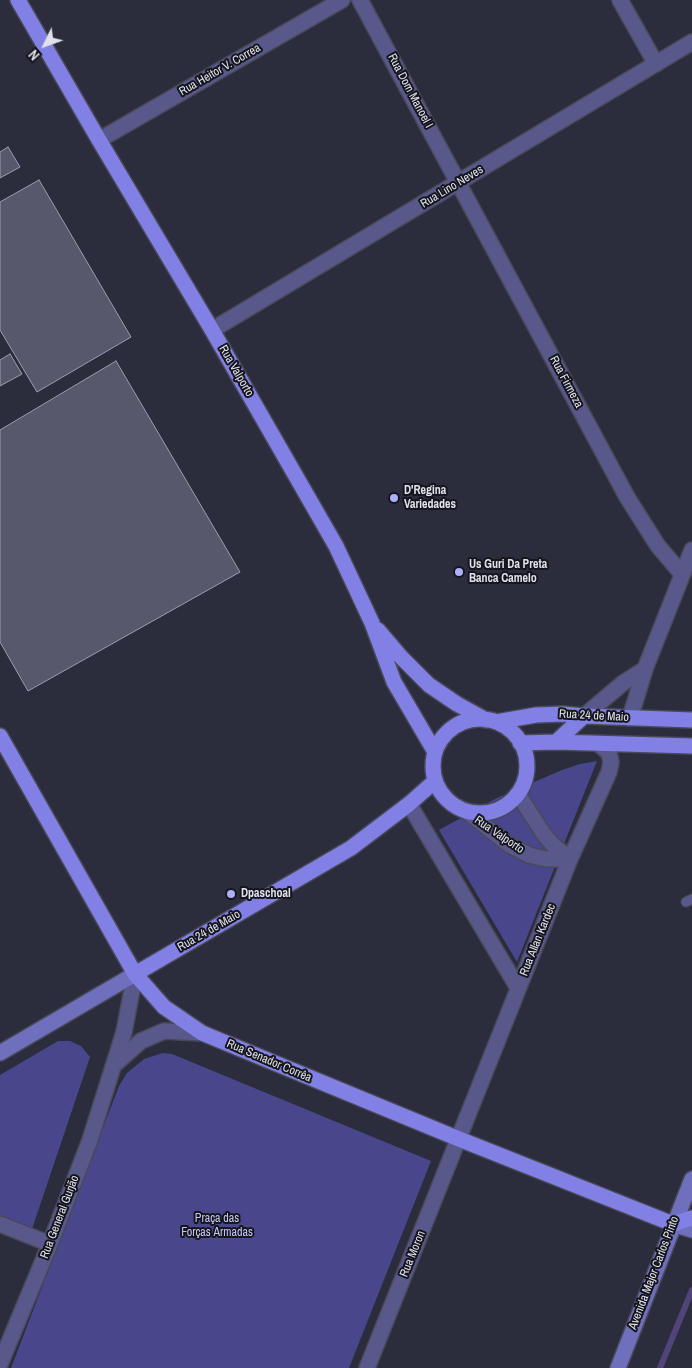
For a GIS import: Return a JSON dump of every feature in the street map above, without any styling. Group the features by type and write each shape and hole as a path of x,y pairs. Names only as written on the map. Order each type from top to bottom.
{"main road":[{"name":"Rua Valporto","path":"18,0 98,140 212,330 336,546 372,623 394,682 435,752"},
{"path":"372,623 401,657 429,685 457,704 506,727 525,752 527,767 525,781 518,794 508,805 480,814 466,811 452,805 442,794 435,781 433,766 435,752"},
{"name":"Rua 24 de Maio","path":"435,752 441,739 452,728 474,720 491,721 536,715 563,714 692,720"},
{"path":"556,742 584,716"},
{"name":"Rua Senador Corrêa","path":"0,736 135,974 164,1007 202,1032 459,1139 673,1224"},
{"path":"520,743 556,742 692,746"},
{"name":"Rua 24 de Maio","path":"135,974 351,848 435,781"},
{"path":"673,1224 692,1218"}],"street":[{"name":"Rua Heitor V. Correa","path":"98,140 342,0"},
{"name":"Rua Dom Manoel I","path":"360,0 459,183"},
{"path":"620,0 656,64"},
{"name":"Rua Lino Neves","path":"212,330 692,42"},
{"name":"Rua Firmeza","path":"459,183 627,497 658,546 682,574"},
{"path":"630,718 644,669 692,550"},
{"path":"584,716 623,683 644,669"},
{"name":"Rua Allan Kardec","path":"459,1139 570,859 609,772 611,762 609,753 599,744"},
{"path":"518,794 543,833 553,845 570,859"},
{"path":"408,804 518,988"},
{"name":"Rua Valporto","path":"466,811 508,844 529,855 546,859 570,859"},
{"name":"Rua 24 de Maio","path":"0,1053 135,974"},
{"name":"Rua General Gurjão","path":"0,1364 50,1244 90,1140 124,1032 135,974"},
{"path":"113,1066 141,1041 164,1031 202,1032"},
{"name":"Rua Moron","path":"367,1368 459,1139"},
{"name":"Avenida Major Carlos Pinto","path":"618,1368 692,1179"},
{"path":"0,1224 50,1244"},
{"path":"673,1224 692,1230"}],"green space":[{"path":"597,761 517,962 439,830 497,798 562,770"},
{"path":"58,1041 70,1041 81,1046 90,1057 31,1232 0,1218 0,1075"},
{"name":"Praça das Forças Armadas","path":"163,1053 172,1054 431,1161 349,1368 11,1368 119,1086 127,1073 144,1059"}],"building":[{"path":"8,147 20,167 0,178 0,152"},
{"path":"39,180 131,337 37,392 0,330 0,202"},
{"path":"10,354 22,374 0,386 0,360"},
{"path":"116,361 240,572 28,691 0,642 0,430"}],"waterway":[{"path":"660,1368 692,1290"}],"place":[{"name":"D'Regina Variedades","path":"394,498"},
{"name":"Us Guri Da Preta Banca Camelo","path":"459,572"},
{"name":"Dpaschoal","path":"231,894"}]}
